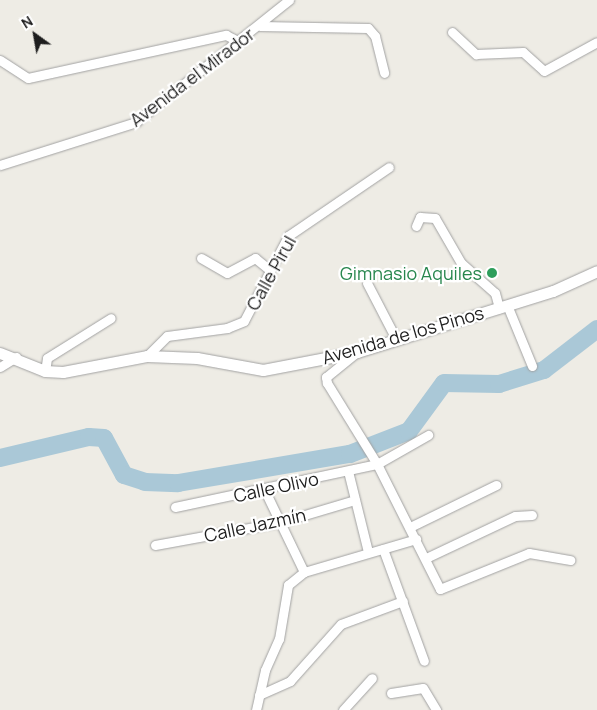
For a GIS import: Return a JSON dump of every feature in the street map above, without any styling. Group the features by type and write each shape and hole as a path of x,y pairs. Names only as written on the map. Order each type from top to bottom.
{"street":[{"name":"Avenida el Mirador","path":"0,164 118,131 240,42 289,0"},
{"path":"260,26 368,28 375,36 384,73"},
{"path":"452,32 476,54 522,52 544,71 597,42"},
{"path":"0,60 28,78 226,35 240,42"},
{"name":"Calle Pirul","path":"147,356 167,336 227,328 244,321 288,236 302,222 389,167"},
{"path":"416,226 420,217 436,218 461,263 495,293 532,366"},
{"path":"201,258 227,273 255,258 270,270"},
{"name":"Avenida de los Pinos","path":"46,372 63,372 147,356 197,358 263,370 357,352 503,307 597,271"},
{"path":"367,283 396,339"},
{"path":"0,353 17,357 46,372 47,358 111,318"},
{"path":"357,352 326,377 378,466 440,588 528,553 570,560"},
{"path":"0,367 17,357"},
{"name":"Calle Olivo","path":"175,507 265,491 348,471 378,466 428,435"},
{"path":"348,471 368,552"},
{"path":"410,527 496,485"},
{"path":"265,491 304,572"},
{"name":"Calle Jazmín","path":"155,545 281,522 355,500"},
{"path":"426,558 515,516 532,515"},
{"path":"256,710 259,695 279,639 288,585 304,572 416,539"},
{"path":"383,549 424,661"},
{"path":"259,695 290,681 340,624 403,601"},
{"path":"343,710 372,678"},
{"path":"391,693 423,688 436,710"}],"waterway":[{"path":"0,458 89,437 104,438 124,475 145,482 178,483 350,454 409,431 444,383 499,384 544,370 597,329"}],"place":[{"name":"Gimnasio Aquiles","path":"492,273"}]}
